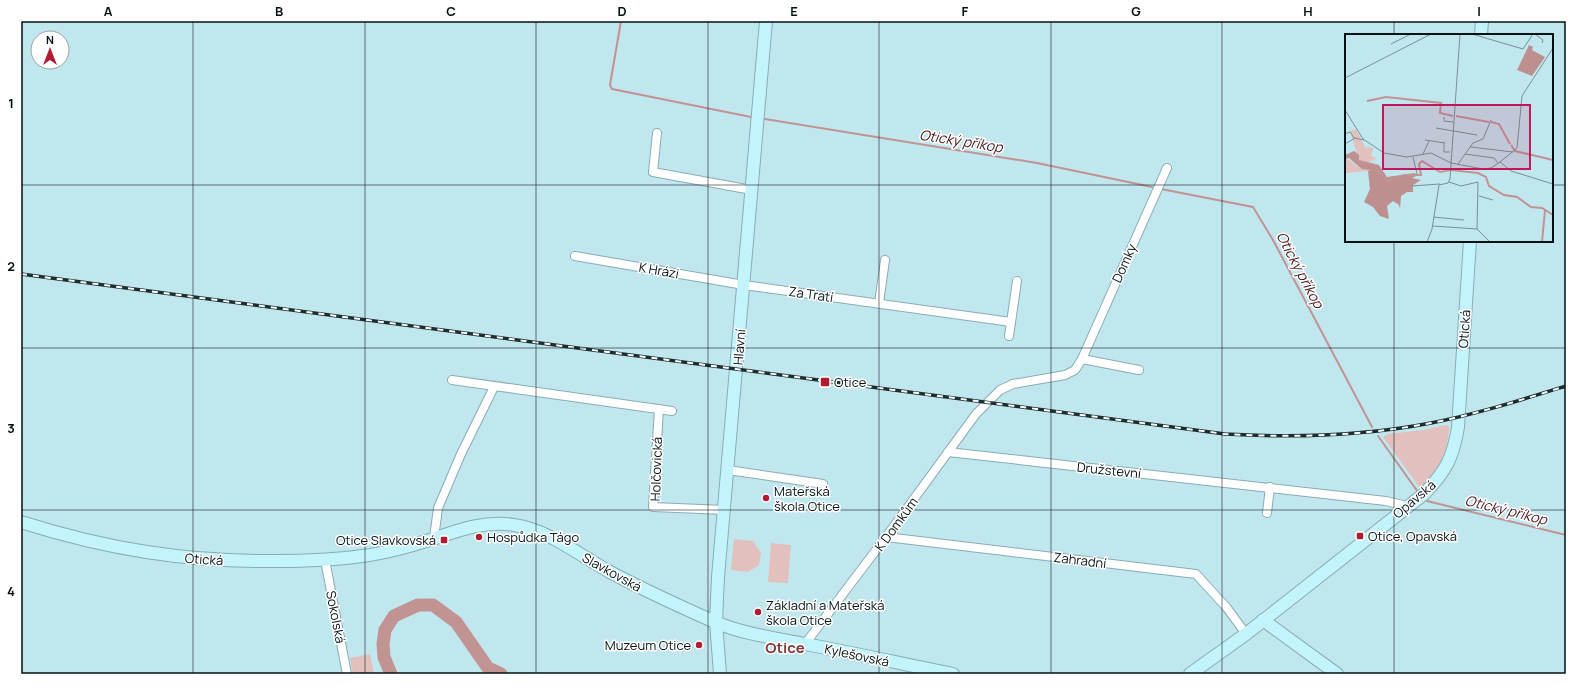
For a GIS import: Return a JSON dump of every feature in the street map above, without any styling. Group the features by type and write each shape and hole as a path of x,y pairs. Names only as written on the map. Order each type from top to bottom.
{"main road":[{"name":"Hlavní","path":"720,674 716,622 718,577 725,510 766,21"},
{"path":"1481,34 1482,21"},
{"name":"Otická","path":"1459,417 1470,242"},
{"name":"Opavská","path":"1263,620 1416,500 1436,481 1447,466 1454,448 1459,417"},
{"name":"Otická","path":"21,522 78,539 205,560 324,560 391,551"},
{"name":"Slavkovská","path":"391,551 484,525 506,524 531,529 547,536 662,599 716,622"},
{"path":"1190,674 1263,620 1337,674"},
{"name":"Kylešovská","path":"716,622 738,630 953,674"}],"street":[{"path":"657,133 653,172 752,190"},
{"name":"Domky","path":"987,403 1000,390 1012,384 1065,375 1075,370 1082,359 1167,168"},
{"name":"K Hrázi","path":"575,256 744,285"},
{"path":"879,303 885,260"},
{"path":"1009,336 1017,281"},
{"name":"Za Tratí","path":"744,285 1011,322"},
{"path":"1082,359 1139,370"},
{"path":"452,380 672,411"},
{"path":"434,538 438,508 461,454 494,387"},
{"name":"K Domkům","path":"805,644 976,414 987,403"},
{"name":"Holčovická","path":"659,409 653,507 725,510"},
{"name":"Družstevní","path":"948,452 1386,500 1416,500"},
{"path":"728,470 823,484"},
{"path":"1267,513 1270,487"},
{"name":"Zahradní","path":"886,537 1196,574 1227,608 1246,634"},
{"name":"Sokolská","path":"324,560 347,674"}],"shaded area":[{"path":"1446,425 1449,426 1447,444 1442,461 1433,476 1420,488 1383,437 1388,434 1423,430"},
{"path":"734,539 753,541 761,553 759,565 748,572 731,570"},
{"path":"771,543 791,545 788,583 768,582"},
{"path":"370,654 374,674 353,674 350,658"}],"waterway":[{"name":"Otický příkop","path":"621,21 610,85 612,89 751,117"},
{"name":"Otický příkop","path":"765,119 1037,163 1152,187"},
{"name":"Otický příkop","path":"1161,189 1253,207 1273,240 1372,427"},
{"name":"Otický příkop","path":"1378,436 1418,492"},
{"name":"Otický příkop","path":"1425,499 1427,501 1566,535"},
{"path":"391,674 384,657 383,644 385,630 394,616 418,605 433,605 456,622 488,668 501,674"}],"railway":[{"path":"21,274 1225,434 1303,436 1380,431 1431,423 1465,415 1566,386"}],"place":[{"name":"Otice","path":"825,382"},
{"name":"Mateřská škola Otice","path":"766,498"},
{"name":"Otice, Opavská","path":"1360,536"},
{"name":"Hospůdka Tágo","path":"479,537"},
{"name":"Otice Slavkovská","path":"444,540"},
{"name":"Základní a Mateřská škola Otice","path":"758,612"},
{"name":"Muzeum Otice","path":"699,645"}],"district":[{"name":"Otice","path":"785,648"}]}
